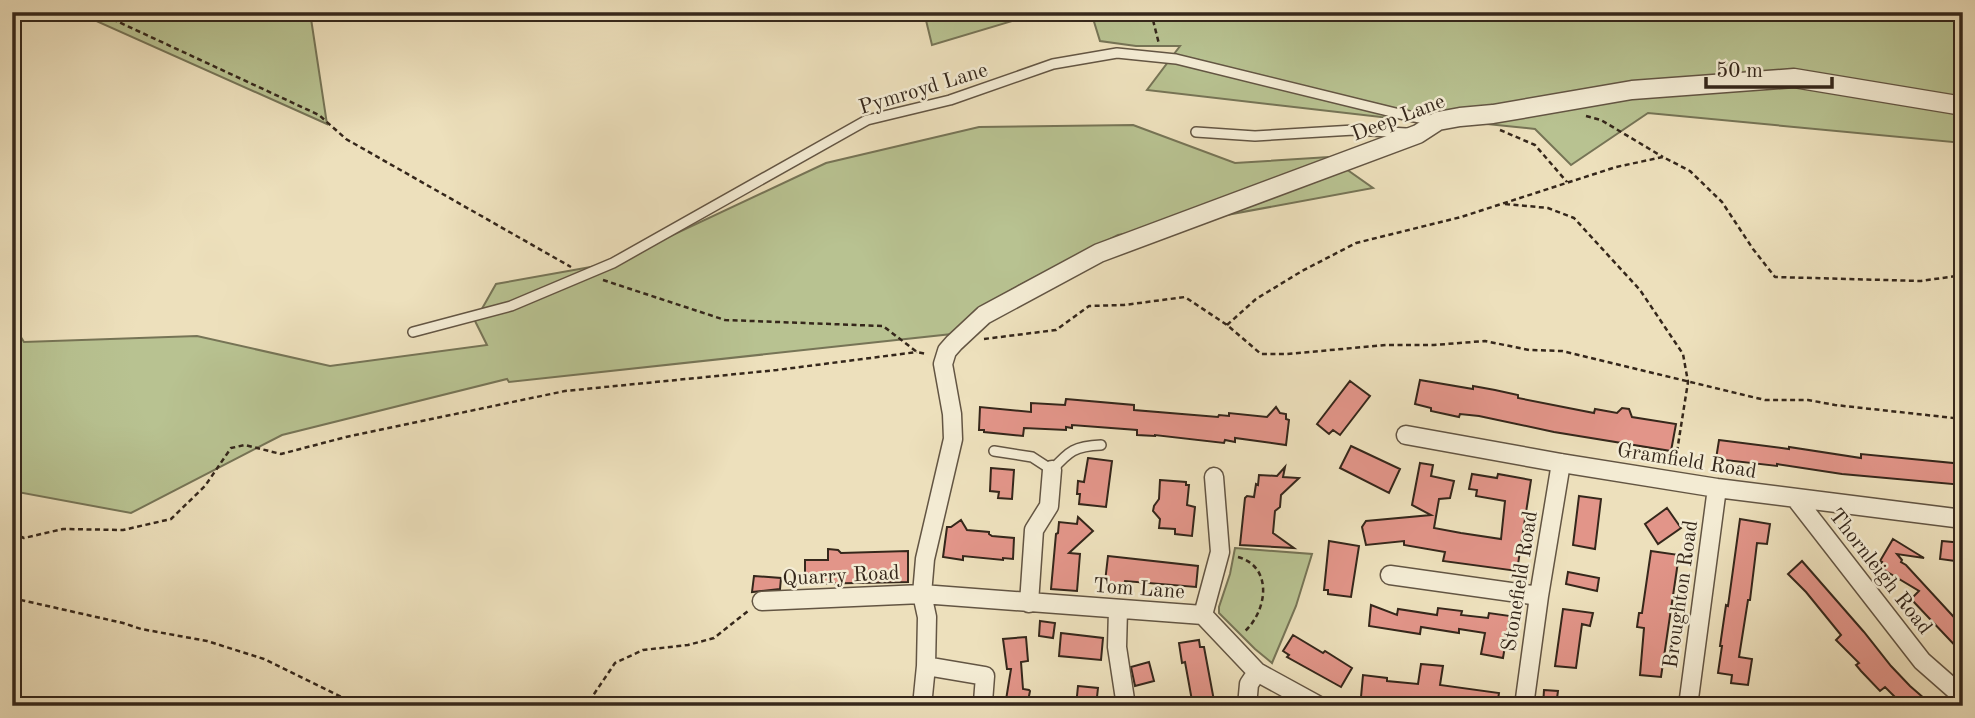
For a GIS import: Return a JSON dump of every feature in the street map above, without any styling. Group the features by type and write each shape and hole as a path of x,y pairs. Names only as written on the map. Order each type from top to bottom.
{"street":[{"name":"Deep Lane","path":"948,354 984,315 1099,253 1418,134 1438,121 1632,90 1794,78 1963,106"},
{"path":"922,706 927,617 922,594 925,559 953,439 948,354"},
{"name":"Gramfield Road","path":"1406,435 1717,488 1963,519"},
{"name":"Stonefield Road","path":"1524,706 1561,463"},
{"path":"1029,603 1034,530 1049,506 1052,470"},
{"path":"1203,615 1220,552 1214,477"},
{"name":"Broughton Road","path":"1688,706 1717,488"},
{"name":"Thornleigh Road","path":"1796,499 1922,661 1963,697"},
{"path":"1390,575 1539,596"},
{"name":"Quarry Road","path":"762,601 922,594"},
{"name":"Tom Lane","path":"922,594 1203,615 1257,672 1320,706"},
{"path":"1118,609 1118,647 1126,706"},
{"path":"926,666 985,676 983,702"},
{"path":"1247,706 1249,684 1257,672"}],"lane":[{"name":"Pymroyd Lane","path":"413,332 511,306 613,263 867,120 950,100 1053,64 1117,53 1176,59 1438,121"},
{"path":"1196,132 1255,136 1354,130 1418,134"},
{"path":"994,451 1031,457 1052,470 1065,456 1082,446 1101,446"}],"path":[{"path":"97,12 319,115 346,139 585,275 725,320 883,326 917,352"},
{"path":"1151,12 1162,57"},
{"path":"1565,101 1572,112 1601,120 1690,171 1722,202 1753,249 1775,276 1922,281 1963,275"},
{"path":"1494,128 1535,145 1567,182"},
{"path":"1227,325 1256,299 1356,243 1461,217 1616,167 1663,157"},
{"path":"1502,203 1548,208 1574,218 1640,290 1683,354 1688,382 1673,481"},
{"path":"12,533 24,538 63,529 124,530 171,519 205,486 232,448 245,445 281,454 346,437 565,391 777,370 917,352 948,354 1056,330 1089,306 1124,305 1185,297 1227,325 1261,354 1485,341 1529,350 1562,351 1765,400 1808,400 1963,419"},
{"path":"1220,552 1245,559 1258,571 1264,587 1262,605 1254,623 1230,644"},
{"path":"12,598 141,629 207,641 264,659 360,706"},
{"path":"582,706 590,701 615,663 643,650 688,645 714,638 762,601"}],"green space":[{"path":"89,12 310,12 327,124 85,16"},
{"path":"924,12 1042,12 932,45"},
{"path":"1091,12 1963,12 1963,143 1648,113 1571,165 1535,129 1428,118 1381,117 1147,90 1180,46 1136,46 1100,41"},
{"path":"1133,125 1235,163 1329,157 1373,188 1118,235 981,307 952,334 509,382 507,379 282,435 131,513 12,491 12,323 24,342 197,336 330,366 487,345 475,321 496,284 613,263 826,163 979,127"},
{"path":"1235,548 1312,554 1296,606 1272,663 1219,613"}],"building":[{"path":"1420,380 1495,390 1518,395 1518,398 1594,413 1595,409 1617,413 1622,408 1629,409 1632,417 1676,424 1671,451 1554,432 1479,416 1460,414 1459,417 1431,411 1431,408 1415,404"},
{"path":"1350,381 1370,396 1340,435 1333,430 1329,434 1317,424"},
{"path":"1066,399 1134,405 1134,410 1218,417 1229,416 1229,413 1267,417 1276,407 1280,413 1286,414 1286,419 1289,420 1286,445 1235,438 1235,442 1225,440 1224,443 1137,435 1137,430 1072,425 1072,428 1066,427 1066,430 1024,428 1023,436 979,430 980,407 1031,412 1031,403 1065,405"},
{"path":"1719,440 1861,458 1861,454 1963,464 1963,485 1716,459"},
{"path":"1351,446 1400,469 1389,493 1340,468"},
{"path":"1088,458 1112,461 1106,507 1079,504 1078,481 1084,482"},
{"path":"1420,463 1433,465 1431,476 1454,481 1450,498 1439,499 1434,528 1461,533 1501,539 1505,501 1476,496 1477,490 1469,489 1472,474 1497,478 1498,474 1531,480 1517,571 1443,561 1445,552 1404,545 1404,541 1366,545 1362,527 1366,521 1431,515 1412,505"},
{"path":"1285,467 1283,477 1299,478 1281,495 1280,507 1275,511 1273,533 1294,548 1240,545 1245,498 1254,497 1259,475 1277,476"},
{"path":"991,468 1014,470 1012,499 998,498 999,492 990,491"},
{"path":"1160,480 1186,482 1186,485 1189,485 1187,505 1195,507 1192,536 1175,534 1175,529 1159,528 1160,519 1153,511 1159,499"},
{"path":"1579,496 1601,499 1595,549 1573,545"},
{"path":"1667,508 1681,528 1658,544 1645,524"},
{"path":"1078,517 1093,531 1069,553 1080,554 1077,591 1051,589 1059,522 1077,524"},
{"path":"1740,519 1770,524 1767,544 1757,543 1739,657 1752,659 1748,685 1731,683 1732,675 1718,673"},
{"path":"961,520 967,530 1014,538 1013,559 963,556 963,560 943,557 947,527"},
{"path":"1893,539 1924,558 1897,554 1901,562 1963,627 1963,654 1911,599 1919,591 1879,567"},
{"path":"1329,541 1359,546 1351,597 1328,594 1328,590 1324,590"},
{"path":"1942,541 1963,543 1963,562 1940,559"},
{"path":"828,549 841,553 908,551 908,582 805,584 805,560 828,560"},
{"path":"1651,551 1679,555 1661,677 1640,675 1644,628 1637,627 1639,613 1642,613"},
{"path":"1108,556 1198,566 1196,587 1105,582"},
{"path":"1802,561 1891,666 1933,706 1904,706 1885,687 1880,691 1861,671 1856,665 1859,663 1836,640 1841,635 1788,574"},
{"path":"1568,572 1599,578 1597,591 1566,584"},
{"path":"754,576 781,578 780,589 752,592"},
{"path":"1371,605 1397,615 1398,609 1437,615 1438,608 1462,611 1461,615 1488,618 1489,613 1510,616 1503,658 1481,654 1485,633 1459,629 1459,633 1421,627 1420,634 1369,626"},
{"path":"1563,609 1593,613 1590,626 1582,624 1576,668 1555,666"},
{"path":"1040,621 1055,623 1053,638 1039,636"},
{"path":"1061,633 1103,638 1101,660 1059,656"},
{"path":"1293,635 1352,668 1341,687 1287,657 1289,655 1283,651"},
{"path":"1026,637 1028,661 1021,662 1023,689 1030,691 1027,706 1005,706 1011,669 1007,669 1003,639"},
{"path":"1199,640 1200,647 1204,647 1215,706 1193,706 1185,662 1182,663 1179,643"},
{"path":"1149,662 1154,681 1135,686 1131,667"},
{"path":"1421,664 1443,666 1440,685 1499,693 1497,706 1432,706 1361,697 1363,675 1418,684"},
{"path":"1078,686 1098,688 1096,706 1076,706"},
{"path":"1544,690 1558,691 1556,706 1543,706"}]}
